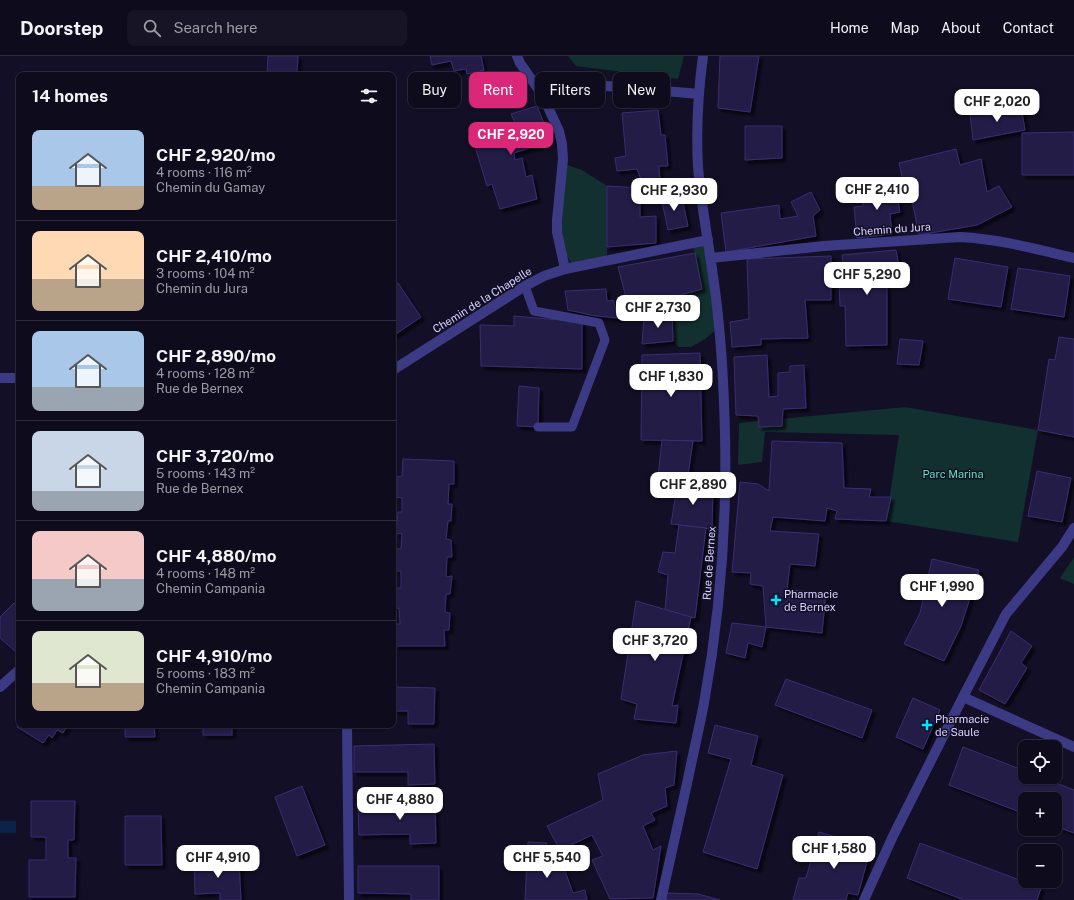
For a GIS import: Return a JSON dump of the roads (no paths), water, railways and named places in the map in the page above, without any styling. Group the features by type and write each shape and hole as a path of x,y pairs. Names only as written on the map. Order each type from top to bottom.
{"street":[{"path":"517,56 535,85"},
{"name":"Rue de Bernex","path":"661,900 704,704 720,578 725,503 725,438 721,353 711,258 702,208 698,167 697,126 703,56"},
{"path":"605,86 699,94"},
{"path":"548,108 559,131 562,144 563,159 557,232 565,269"},
{"name":"Chemin du Jura","path":"711,258 824,246 960,237 1000,241 1074,258"},
{"name":"Chemin de la Chapelle","path":"396,368 524,286 544,276 565,269 708,240"},
{"path":"0,378 16,378"},
{"path":"864,900 962,697 1006,614 1062,547 1074,528"},
{"path":"0,688 16,673"},
{"path":"962,697 1074,747"},
{"path":"347,728 349,900"}],"lane":[{"path":"524,286 534,311 599,323 605,340 572,427 538,427"}],"water":[{"path":"0,821 16,821 16,833 0,833"}],"place":[{"name":"Pharmacie de Bernex","path":"776,600"},
{"name":"Pharmacie de Saule","path":"927,725"}],"park label":[{"name":"Parc Marina","path":"953,474"}]}
